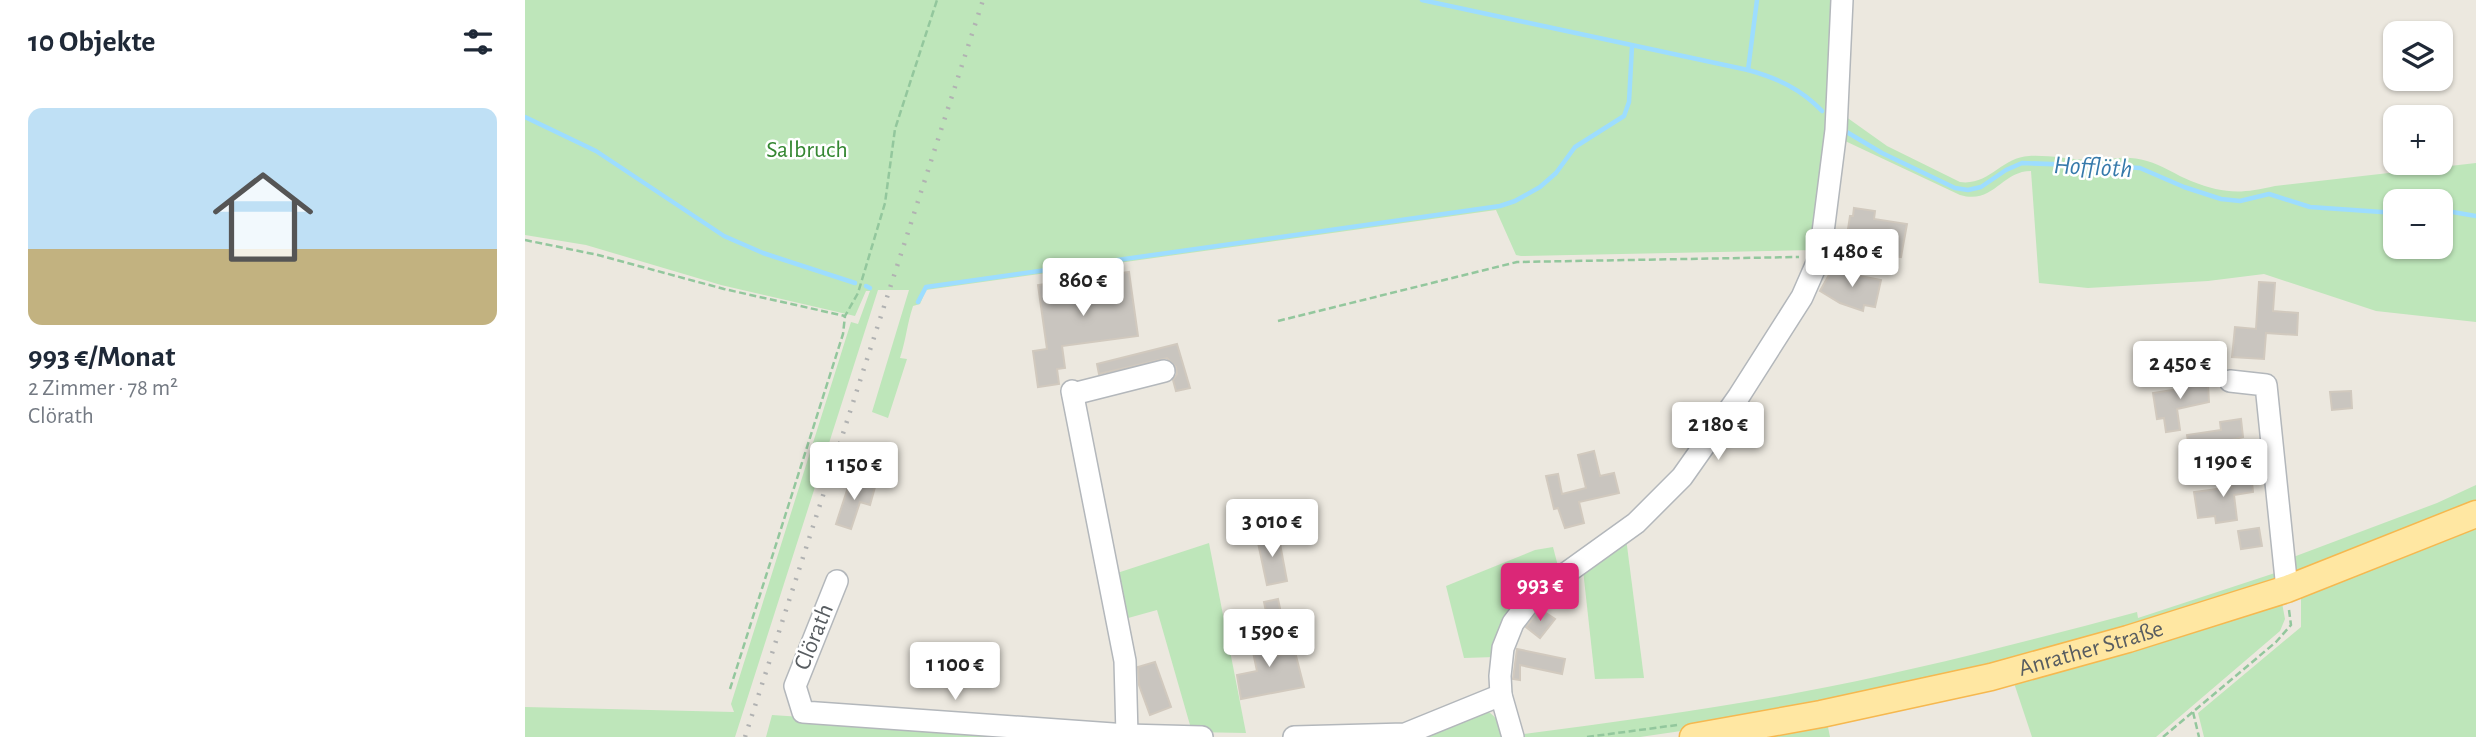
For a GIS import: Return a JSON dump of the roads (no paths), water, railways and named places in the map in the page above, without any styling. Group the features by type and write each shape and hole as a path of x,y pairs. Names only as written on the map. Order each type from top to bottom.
{"main road":[{"name":"Anrather Straße","path":"1693,737 1821,714 1991,677 2128,639 2287,589 2476,514"}],"street":[{"path":"1513,737 1501,695 1500,676 1503,648 1513,623 1533,597 1636,523 1682,477 1802,297 1820,256 1835,135 1842,0"},
{"path":"1128,735 1125,661 1073,393 1164,371"},
{"path":"2230,380 2266,385 2287,589"},
{"name":"Clörath","path":"837,581 795,686 803,712 1128,735 1202,737"},
{"path":"1294,737 1405,734 1501,695"}],"waterway":[{"name":"Hofflöth","path":"1422,0 1748,70 1788,85 1806,96 1822,111"},
{"path":"1748,70 1757,0"},
{"path":"918,302 926,287 1500,206 1515,201 1540,187 1556,173 1575,147 1624,116 1629,102 1632,46"},
{"path":"525,117 596,151 724,236 763,253 855,283"},
{"name":"Hofflöth","path":"1845,131 1882,153 1955,188 1968,190 1981,187 2022,163 2140,168 2221,199 2240,201 2269,194 2310,207 2383,212"},
{"name":"Hofflöth","path":"2453,212 2476,216"},
{"path":"866,286 870,288"}],"railway":[{"path":"745,737 983,0"}],"park label":[{"name":"Salbruch","path":"807,150"}]}
